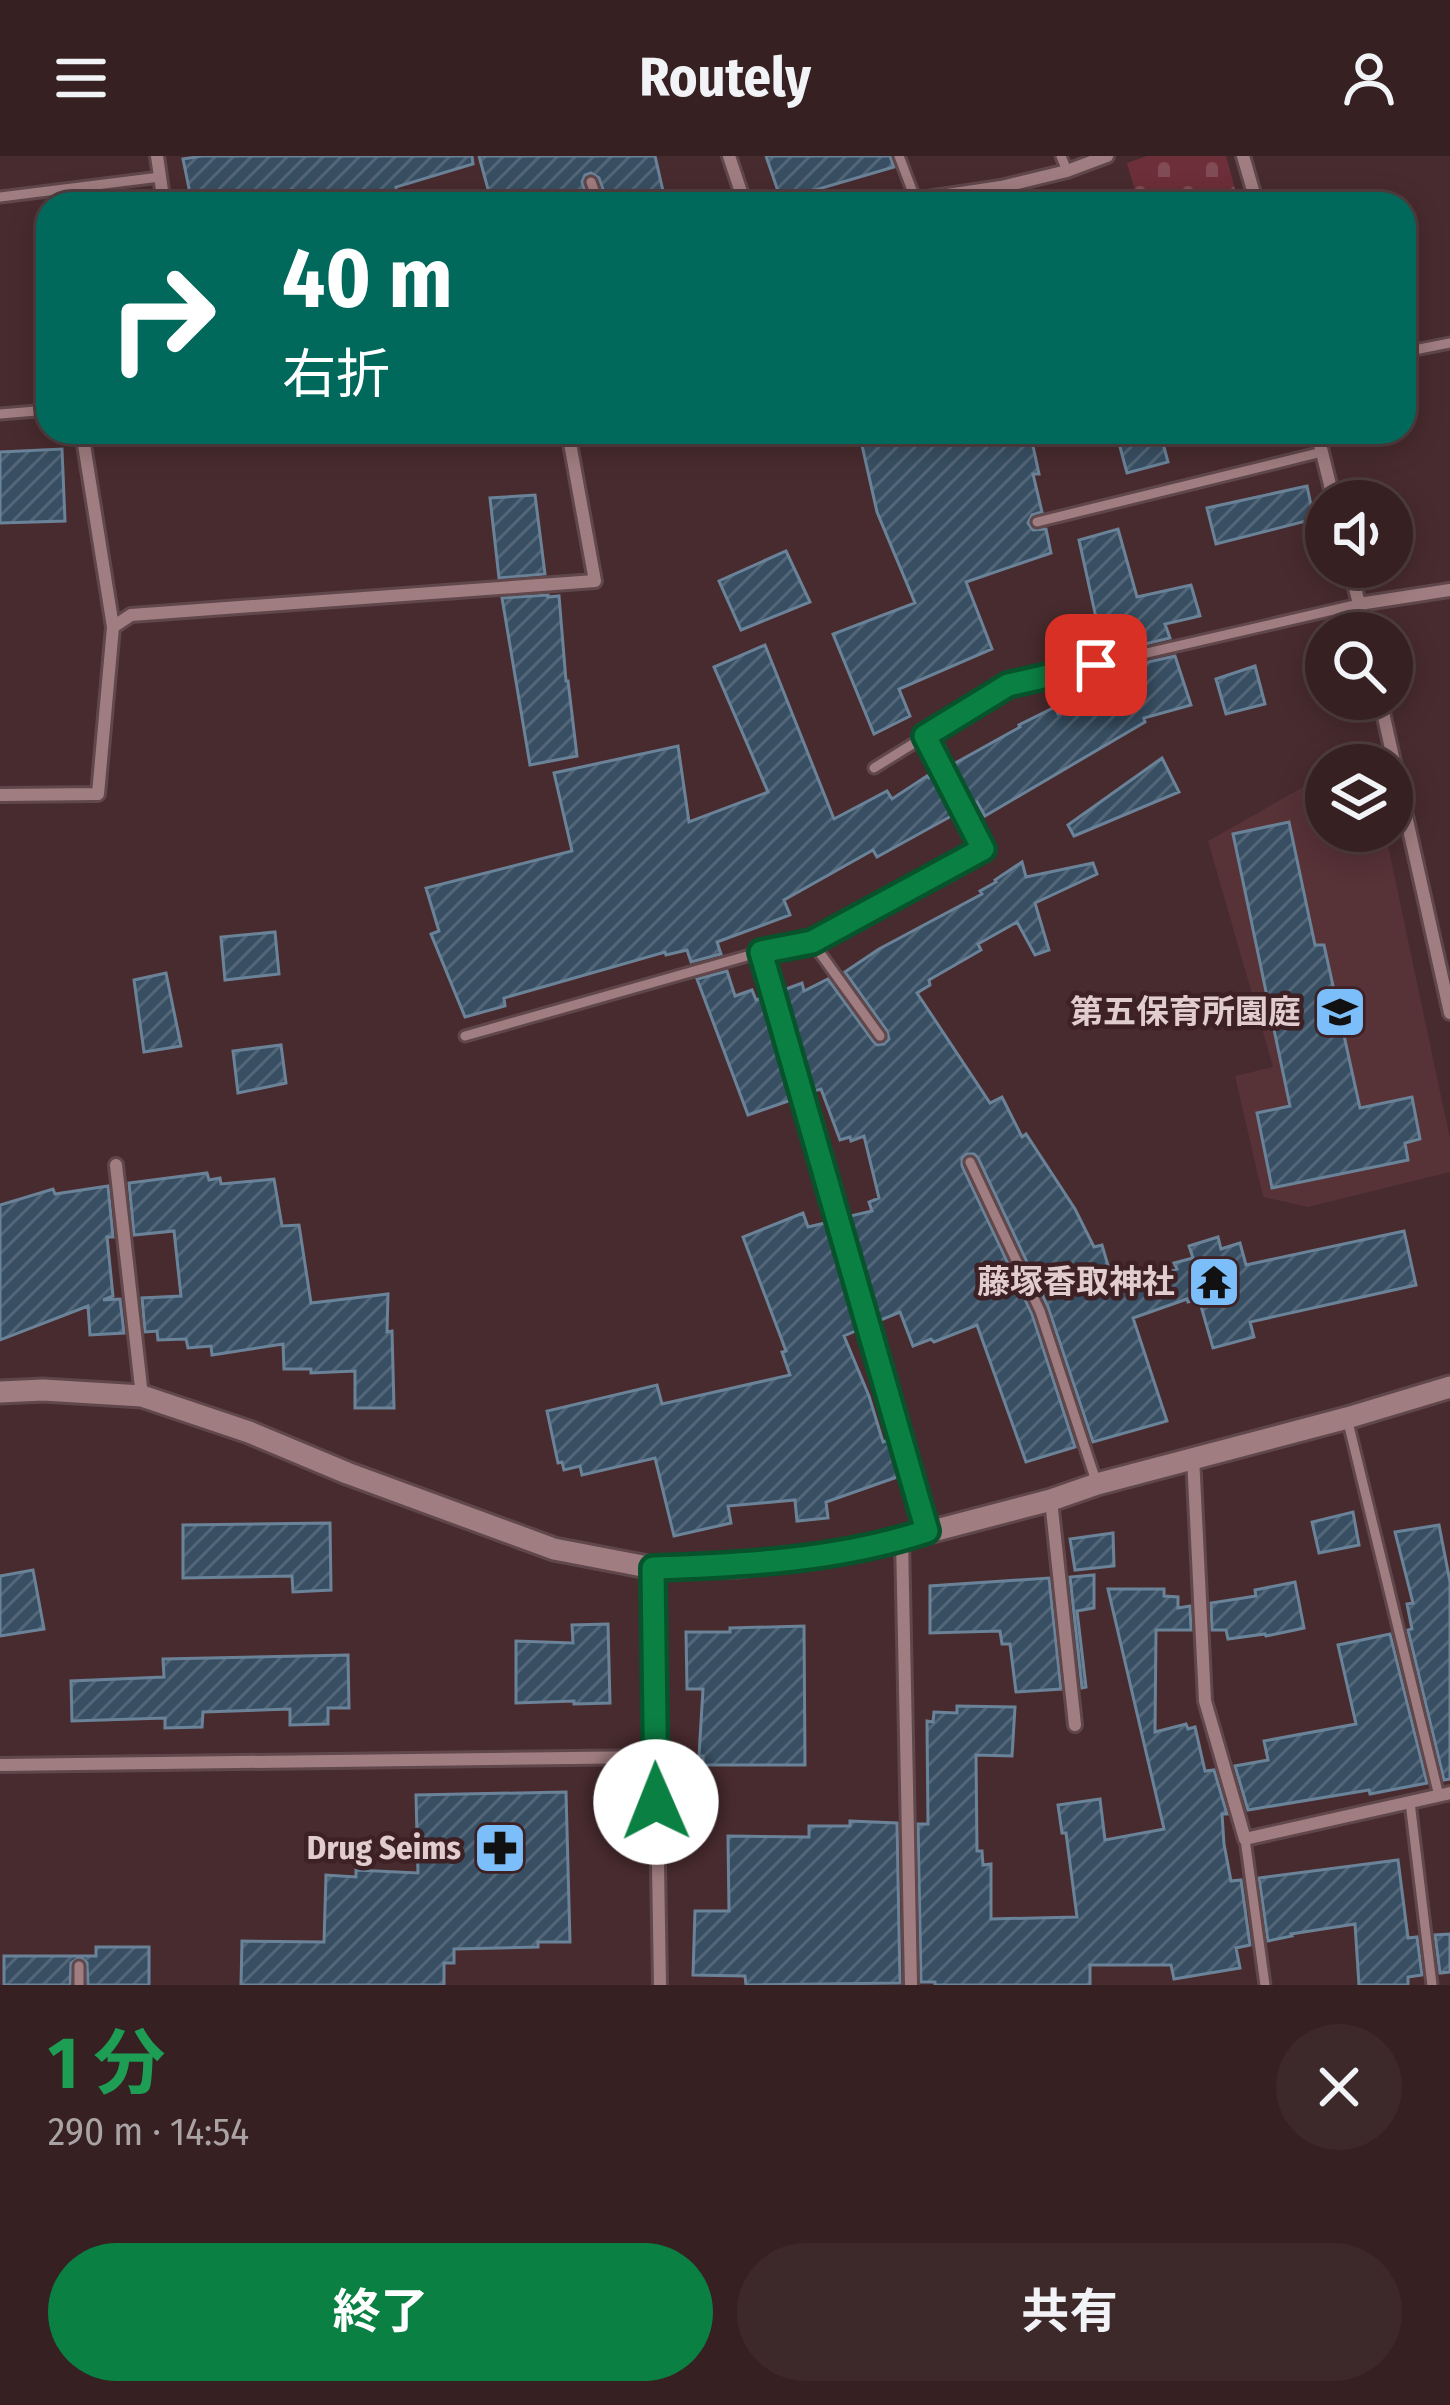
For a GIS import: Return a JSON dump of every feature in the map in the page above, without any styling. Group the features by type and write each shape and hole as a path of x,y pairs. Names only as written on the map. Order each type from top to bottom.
{"street":[{"path":"158,156 162,192"},
{"path":"729,156 741,192"},
{"path":"962,192 1067,171 1107,156"},
{"path":"1244,156 1253,192"},
{"path":"0,795 98,794 113,627 84,444"},
{"path":"113,627 131,615 595,581 570,444"},
{"path":"1320,444 1329,480"},
{"path":"1355,588 1361,612"},
{"path":"1359,604 1450,590"},
{"path":"1385,720 1450,1013"},
{"path":"116,1165 142,1396"},
{"path":"0,1392 142,1396 554,1549 653,1568 736,1566 829,1555 902,1539 1450,1387"},
{"path":"1193,1457 1205,1701 1245,1839 1444,1794"},
{"path":"1051,1500 1075,1725"},
{"path":"902,1539 911,1985"},
{"path":"653,1568 660,1985"},
{"path":"0,1765 655,1757"}],"lane":[{"path":"899,156 913,192"},
{"path":"1061,156 1067,171"},
{"path":"40,192 160,177"},
{"path":"591,182 595,192"},
{"path":"0,197 36,192"},
{"path":"1416,350 1450,343"},
{"path":"0,414 36,411"},
{"path":"1037,522 1322,452"},
{"path":"874,768 1008,685 1359,604"},
{"path":"465,1036 761,952 812,942 983,849 925,736"},
{"path":"812,942 880,1036"},
{"path":"761,952 927,1531"},
{"path":"970,1162 1040,1311 1097,1484"},
{"path":"1347,1418 1444,1794"},
{"path":"1410,1802 1432,1985"},
{"path":"1245,1839 1265,1985"},
{"path":"79,1985 80,1966"}],"shaded area":[{"name":"第五保育所園庭","path":"1305,786 1305,852 1389,852 1450,1139 1450,1172 1308,1207 1263,1197 1235,1076 1273,1067 1208,841"}],"green space":[{"path":"1147,156 1226,156 1236,192 1135,192 1127,163"}],"building":[{"path":"472,156 473,164 396,187 396,192 190,192 183,159"},
{"path":"479,156 655,156 663,192 604,192 599,178 591,173 582,182 585,192 489,192"},
{"path":"766,156 890,156 894,167 808,192 778,192"},
{"path":"862,444 1033,444 1039,474 1033,474 1042,512 1032,515 1028,523 1033,530 1046,529 1051,553 966,582 992,649 899,689 910,716 874,734 833,634 915,603 877,512"},
{"path":"1119,444 1163,444 1168,462 1127,473"},
{"path":"62,449 65,521 0,523 0,452"},
{"path":"1305,486 1305,521 1216,544 1207,508"},
{"path":"535,495 545,574 499,578 490,498"},
{"path":"1118,529 1137,597 1191,585 1200,616 1165,624 1170,638 1104,654 1079,540"},
{"path":"786,551 810,602 741,630 719,581"},
{"path":"559,596 577,756 530,765 502,598"},
{"path":"765,645 834,819 887,791 892,799 935,775 955,814 877,857 873,850 784,900 790,915 717,942 721,954 691,962 687,950 665,952 504,998 505,1006 465,1017 431,934 439,931 426,888 572,851 554,773 678,746 689,822 768,792 714,667"},
{"path":"1175,656 1191,705 1144,718 1145,722 985,816 977,802 971,806 950,766 1055,707 1058,714 1112,687 1108,671"},
{"path":"1255,666 1265,704 1226,714 1216,679"},
{"path":"1162,758 1179,792 1074,836 1068,825"},
{"path":"1289,822 1315,945 1324,945 1360,1108 1412,1097 1420,1139 1405,1143 1408,1160 1272,1188 1257,1113 1290,1106 1233,834"},
{"path":"1022,862 1026,877 1093,863 1097,874 1035,903 1049,950 1035,955 1017,922 978,944 981,950 929,980 930,985 917,993 990,1103 1002,1097 1022,1137 1026,1134 1094,1247 1102,1245 1114,1286 1119,1291 1177,1269 1174,1263 1193,1258 1189,1246 1218,1237 1221,1249 1240,1243 1246,1265 1404,1231 1416,1285 1250,1322 1254,1337 1213,1348 1199,1299 1133,1318 1167,1421 1093,1442 1048,1307 978,1158 967,1154 962,1166 1032,1314 1075,1447 1026,1462 977,1325 913,1346 900,1312 876,1322 846,1217 872,1211 869,1202 879,1198 864,1136 840,1140 821,1089 811,1092 781,991 802,983 804,991 828,979 873,1041 884,1044 889,1039 887,1031 845,972 982,894"},
{"path":"275,932 279,974 225,980 221,937"},
{"path":"727,971 735,996 752,990 756,1000 765,997 794,1099 748,1115 697,979"},
{"path":"166,973 181,1046 144,1052 134,980"},
{"path":"281,1045 286,1083 238,1093 233,1051"},
{"path":"207,1173 209,1180 220,1178 221,1184 274,1179 282,1226 299,1225 311,1303 388,1294 394,1408 355,1408 355,1371 284,1369 283,1344 212,1355 211,1346 188,1348 186,1339 158,1340 157,1331 145,1332 142,1298 181,1296 174,1231 134,1235 129,1183"},
{"path":"108,1186 113,1296 103,1300 120,1299 124,1333 90,1335 88,1306 0,1340 0,1205 53,1189 55,1194"},
{"path":"803,1213 808,1227 829,1222 860,1329 844,1336 900,1476 826,1502 828,1518 797,1521 795,1500 728,1506 731,1523 674,1536 655,1458 582,1475 580,1466 564,1470 562,1462 558,1463 547,1411 657,1385 662,1404 790,1375 782,1352 786,1351 743,1237"},
{"path":"1353,1512 1359,1545 1319,1553 1312,1522"},
{"path":"330,1523 331,1590 293,1592 292,1576 183,1578 183,1525"},
{"path":"1439,1525 1450,1582 1450,1779 1444,1780 1408,1630 1412,1629 1407,1604 1413,1603 1395,1532"},
{"path":"1113,1533 1114,1566 1075,1570 1070,1539"},
{"path":"33,1570 44,1629 0,1636 0,1576"},
{"path":"1094,1575 1094,1608 1077,1611 1086,1687 1082,1688 1070,1577"},
{"path":"1049,1578 1061,1689 1016,1692 1010,1644 1002,1644 1000,1631 930,1633 930,1586"},
{"path":"1295,1582 1304,1628 1228,1639 1226,1630 1212,1630 1211,1603 1256,1596 1255,1590"},
{"path":"1108,1589 1164,1589 1164,1596 1178,1597 1178,1608 1190,1606 1191,1630 1156,1630 1155,1732 1186,1724 1188,1729 1195,1727 1205,1771 1214,1770 1227,1814 1222,1814 1231,1881 1241,1880 1250,1945 1236,1948 1240,1968 1174,1979 1171,1965 1090,1965 1090,1985 921,1982 918,1824 928,1824 927,1721 933,1722 934,1712 957,1713 957,1706 1015,1707 1012,1756 976,1755 977,1851 982,1851 983,1865 991,1864 991,1919 1077,1917 1058,1805 1100,1799 1105,1840 1164,1829"},
{"path":"608,1624 610,1703 516,1703 516,1641 573,1643 572,1625"},
{"path":"804,1626 805,1765 703,1765 703,1756 699,1756 703,1689 687,1689 686,1632"},
{"path":"1390,1634 1427,1783 1248,1810 1235,1766 1268,1760 1264,1741 1356,1724 1338,1645"},
{"path":"348,1655 349,1708 328,1708 328,1724 290,1725 290,1709 203,1712 202,1727 165,1728 165,1718 72,1721 71,1681 164,1677 163,1659"},
{"path":"566,1792 570,1942 454,1949 454,1963 444,1963 444,1985 241,1985 242,1941 324,1942 326,1875 356,1877 356,1870 418,1873 416,1795"},
{"path":"850,1821 897,1823 900,1983 746,1985 745,1976 693,1975 695,1911 729,1911 728,1836 809,1837 809,1826 850,1826"},
{"path":"1398,1860 1408,1938 1417,1937 1422,1975 1408,1977 1408,1985 1359,1985 1355,1924 1268,1941 1259,1878"},
{"path":"1450,1934 1450,1972 1440,1973 1435,1935"},
{"path":"96,1947 149,1947 149,1985 88,1985 87,1963 80,1957 71,1963 70,1985 4,1985 4,1956 96,1956"}],"place":[{"name":"第五保育所園庭","path":"1340,1012"},
{"name":"藤塚香取神社","path":"1214,1282"},
{"name":"Drug Seims","path":"500,1848"}],"route":[{"path":"656,1802 653,1568 736,1566 829,1555 927,1531 761,952 812,942 983,849 925,736 1008,685 1096,665"}]}
